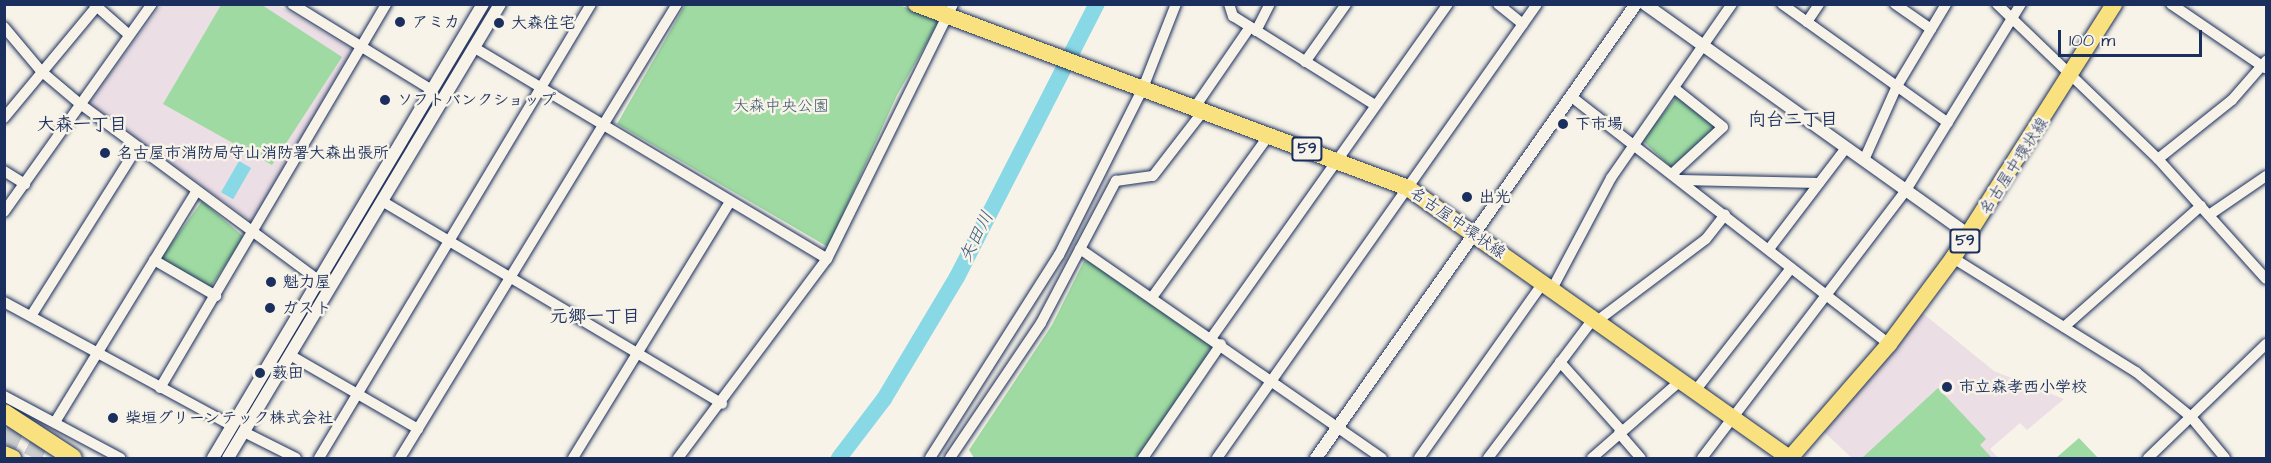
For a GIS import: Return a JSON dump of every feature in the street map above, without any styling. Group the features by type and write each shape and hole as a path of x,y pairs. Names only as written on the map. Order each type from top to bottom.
{"highway":[{"path":"4,413 72,459"}],"main road":[{"name":"名古屋中環状線","path":"916,4 950,10 973,24 1407,188 1477,235 1733,418 1795,457 1889,344 1953,258 2073,73 2114,4"},
{"path":"4,424 72,459"},
{"path":"4,454 14,459"}],"street":[{"path":"4,212 128,34 152,4"},
{"path":"292,4 432,90"},
{"path":"160,388 364,48 386,4"},
{"path":"228,459 238,429 319,281 483,4"},
{"path":"213,459 238,429 290,355 500,4"},
{"path":"319,459 591,4"},
{"path":"400,459 677,4"},
{"path":"930,459 1059,255 1136,85 1176,4"},
{"path":"1229,4 1233,16 1375,105"},
{"path":"955,457 1041,323 1116,181 1153,176 1270,4"},
{"path":"1305,62 1346,4"},
{"path":"1212,337 1448,4"},
{"path":"1498,4 1523,24"},
{"path":"1217,459 1537,4"},
{"path":"1316,459 1477,235 1636,4"},
{"path":"1645,4 1969,235"},
{"path":"1419,459 1547,286 1634,145 1732,4"},
{"path":"1782,4 1948,123"},
{"path":"1807,22 1819,4"},
{"path":"1895,4 1931,29"},
{"path":"1864,160 1897,86 1946,4"},
{"path":"1997,4 2073,73 2158,159 2266,279"},
{"path":"1702,459 1906,190 2014,19 2021,4"},
{"path":"2158,159 2232,100 2265,65 2171,4"},
{"path":"4,118 95,6 128,34"},
{"path":"678,459 722,404 827,259 950,10"},
{"path":"4,27 41,71 79,104 330,289"},
{"path":"475,48 827,259"},
{"path":"1674,88 1723,127 1676,177"},
{"path":"1573,98 1889,344"},
{"path":"1153,296 1269,135"},
{"path":"31,316 136,148"},
{"path":"1769,249 1846,148"},
{"path":"4,171 25,184"},
{"path":"2209,215 2266,176"},
{"path":"1676,177 1819,183"},
{"path":"55,422 196,192"},
{"path":"382,201 722,404"},
{"path":"573,459 730,202"},
{"path":"2064,327 2201,206"},
{"path":"1488,459 1560,362 1595,320 1706,239 1725,215"},
{"path":"1080,249 1153,296 1340,425 1382,459"},
{"path":"1953,258 2136,372 2192,417 2225,459"},
{"path":"154,260 216,296"},
{"path":"1695,391 1791,268"},
{"path":"4,302 160,388 296,459"},
{"path":"1143,459 1221,344"},
{"path":"2148,459 2266,344"},
{"path":"290,355 418,429"},
{"path":"1560,362 1641,459"},
{"path":"1592,459 1680,381"},
{"path":"4,396 120,459"},
{"path":"74,433 79,459"}],"shaded area":[{"path":"161,5 278,5 353,50 253,222 93,108 91,100"},
{"name":"市立森孝西小学校","path":"1920,311 1994,371 2064,399 2027,430 2020,423 1990,449 1998,458 1852,458 1822,430"}],"green space":[{"path":"221,5 262,5 342,57 272,165 163,104"},
{"name":"大森中央公園","path":"685,5 899,5 940,20 897,95 828,247 617,124"},
{"path":"1678,95 1719,128 1671,167 1642,140"},
{"path":"202,201 244,237 210,288 161,258"},
{"path":"1090,260 1215,347 1141,458 974,458 969,450 1052,325 1084,261"},
{"path":"1938,388 1986,439 1980,445 1992,458 1862,458"},
{"path":"2079,438 2098,458 2056,458"}],"water":[{"path":"239,161 251,168 233,199 221,192"}],"waterway":[{"name":"矢田川","path":"839,458 884,399 957,277 1097,4"}],"tunnel":[{"path":"4,433 53,458"}],"place":[{"name":"アミカ","path":"400,22"},
{"name":"大森住宅","path":"499,23"},
{"name":"ソフトバンクショップ","path":"385,100"},
{"name":"下市場","path":"1563,124"},
{"name":"名古屋市消防局守山消防署大森出張所","path":"105,153"},
{"name":"出光","path":"1467,197"},
{"name":"魁力屋","path":"271,282"},
{"name":"ガスト","path":"270,308"},
{"name":"薮田","path":"260,373"},
{"name":"市立森孝西小学校","path":"1947,387"},
{"name":"柴垣グリーンテック株式会社","path":"113,418"}],"district":[{"name":"向台二丁目","path":"1793,120"},
{"name":"大森一丁目","path":"82,125"},
{"name":"元郷一丁目","path":"595,317"}]}
